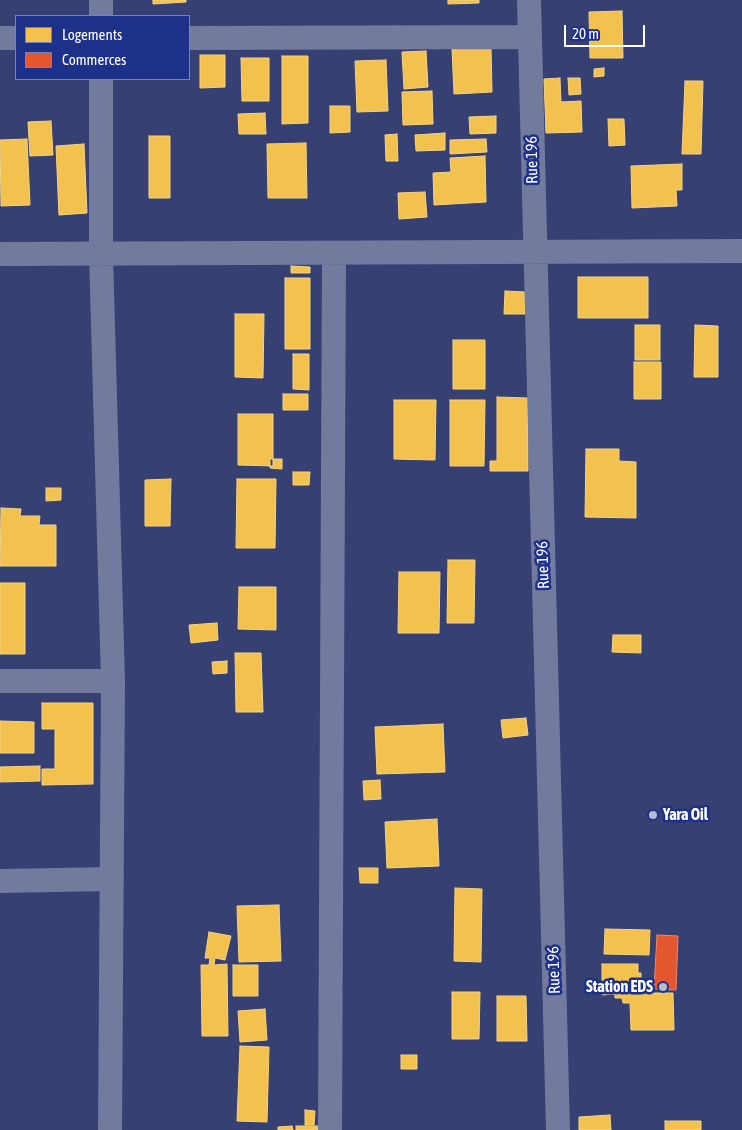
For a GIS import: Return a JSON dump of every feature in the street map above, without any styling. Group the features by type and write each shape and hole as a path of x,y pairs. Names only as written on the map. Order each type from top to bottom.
{"street":[{"path":"101,0 101,15"},
{"name":"Rue 196","path":"529,0 558,1130"},
{"path":"190,38 530,36"},
{"path":"0,38 15,38"},
{"path":"101,80 101,254 113,681 110,1130"},
{"path":"0,254 742,252"},
{"path":"330,1130 334,254"},
{"path":"0,680 113,681"},
{"path":"0,881 112,879"}],"building: Logements":[{"path":"153,0 186,0 186,2 153,4"},
{"path":"448,0 479,0 479,3 448,4"},
{"path":"622,11 623,58 590,58 589,12"},
{"path":"491,47 492,92 454,94 452,49"},
{"path":"426,51 428,87 404,89 402,52"},
{"path":"200,55 225,55 225,87 200,88"},
{"path":"282,56 308,56 308,123 282,124"},
{"path":"241,58 269,58 269,101 242,101"},
{"path":"386,60 388,111 357,112 355,61"},
{"path":"604,68 604,76 594,77 594,69"},
{"path":"560,78 561,102 581,101 582,132 546,133 544,79"},
{"path":"568,78 580,78 581,94 569,95"},
{"path":"685,81 703,81 701,154 682,154"},
{"path":"432,91 433,124 403,125 402,92"},
{"path":"330,106 350,106 350,132 330,133"},
{"path":"265,113 266,134 239,134 238,114"},
{"path":"496,116 496,133 470,134 469,117"},
{"path":"608,119 624,119 625,145 609,146"},
{"path":"51,121 53,155 30,156 28,122"},
{"path":"445,133 445,150 416,151 415,135"},
{"path":"397,134 398,161 386,161 385,135"},
{"path":"149,136 170,136 170,198 149,198"},
{"path":"27,139 30,205 1,206 0,140"},
{"path":"486,139 487,152 450,154 450,140"},
{"path":"306,143 307,198 268,198 267,144"},
{"path":"84,144 87,213 59,215 56,146"},
{"path":"485,156 486,202 434,205 433,173 451,172 450,158"},
{"path":"682,164 682,190 676,190 677,206 632,208 631,166"},
{"path":"425,192 427,217 399,219 398,193"},
{"path":"291,266 310,267 310,273 291,273"},
{"path":"578,277 648,277 648,318 578,318"},
{"path":"285,278 310,278 310,349 285,349"},
{"path":"505,291 525,292 525,314 504,314"},
{"path":"235,314 264,314 263,378 235,377"},
{"path":"635,325 660,325 660,360 635,360"},
{"path":"695,325 718,326 718,377 694,377"},
{"path":"453,340 485,340 485,389 453,389"},
{"path":"293,354 309,354 309,390 293,389"},
{"path":"634,362 661,362 661,399 634,399"},
{"path":"283,394 308,394 308,410 283,410"},
{"path":"497,397 528,398 528,471 490,471 490,461 497,461"},
{"path":"394,400 436,400 435,460 394,459"},
{"path":"450,400 485,400 484,466 450,466"},
{"path":"238,414 273,414 273,466 238,465"},
{"path":"586,449 619,449 619,461 636,462 636,518 585,517"},
{"path":"270,459 282,459 282,469 270,468"},
{"path":"293,472 310,472 309,485 293,485"},
{"path":"171,479 170,526 145,526 145,480"},
{"path":"237,479 276,479 275,548 236,548"},
{"path":"46,488 61,488 61,500 46,501"},
{"path":"1,508 21,509 20,516 40,516 39,525 56,525 56,566 0,566"},
{"path":"448,560 475,560 474,623 447,623"},
{"path":"399,572 440,572 439,633 398,633"},
{"path":"0,583 25,583 25,654 0,654"},
{"path":"239,587 276,587 276,630 238,629"},
{"path":"217,623 218,640 191,643 189,625"},
{"path":"613,635 641,635 641,653 612,652"},
{"path":"235,653 261,653 263,712 236,712"},
{"path":"227,661 227,673 213,674 212,662"},
{"path":"42,703 93,703 93,784 42,785 42,769 55,769 55,729 42,729"},
{"path":"526,718 528,735 503,738 501,720"},
{"path":"0,721 34,722 34,753 0,753"},
{"path":"443,724 445,772 377,774 375,727"},
{"path":"40,766 40,781 0,782 0,767"},
{"path":"380,780 381,799 364,800 363,781"},
{"path":"437,819 439,866 387,868 385,822"},
{"path":"359,868 378,868 378,883 360,883"},
{"path":"455,888 482,889 481,962 454,961"},
{"path":"279,905 281,961 239,962 237,906"},
{"path":"605,929 650,930 649,955 604,954"},
{"path":"209,932 231,936 225,960 215,958 214,965 227,964 228,1036 202,1036 201,965 209,965 210,958 205,958"},
{"path":"602,964 638,964 638,973 641,973 641,993 673,993 674,1030 631,1030 630,1003 623,1003 622,998 615,998 615,994 602,995"},
{"path":"233,965 258,965 258,996 233,996"},
{"path":"452,992 480,992 479,1039 452,1039"},
{"path":"497,996 526,996 527,1041 497,1041"},
{"path":"265,1009 267,1040 240,1042 238,1011"},
{"path":"240,1046 269,1047 267,1122 237,1121"},
{"path":"401,1055 417,1055 417,1069 401,1069"},
{"path":"305,1110 315,1111 314,1125 305,1125"},
{"path":"610,1115 611,1130 579,1130 579,1117"},
{"path":"665,1121 701,1121 701,1130 665,1130"},
{"path":"292,1126 293,1130 278,1130 278,1127"},
{"path":"296,1126 318,1126 318,1130 296,1130"}],"building: Commerces":[{"path":"657,935 678,936 676,990 654,989"}],"place":[{"name":"Yara Oil","path":"653,815"},
{"name":"Station EDS","path":"663,987"}]}
